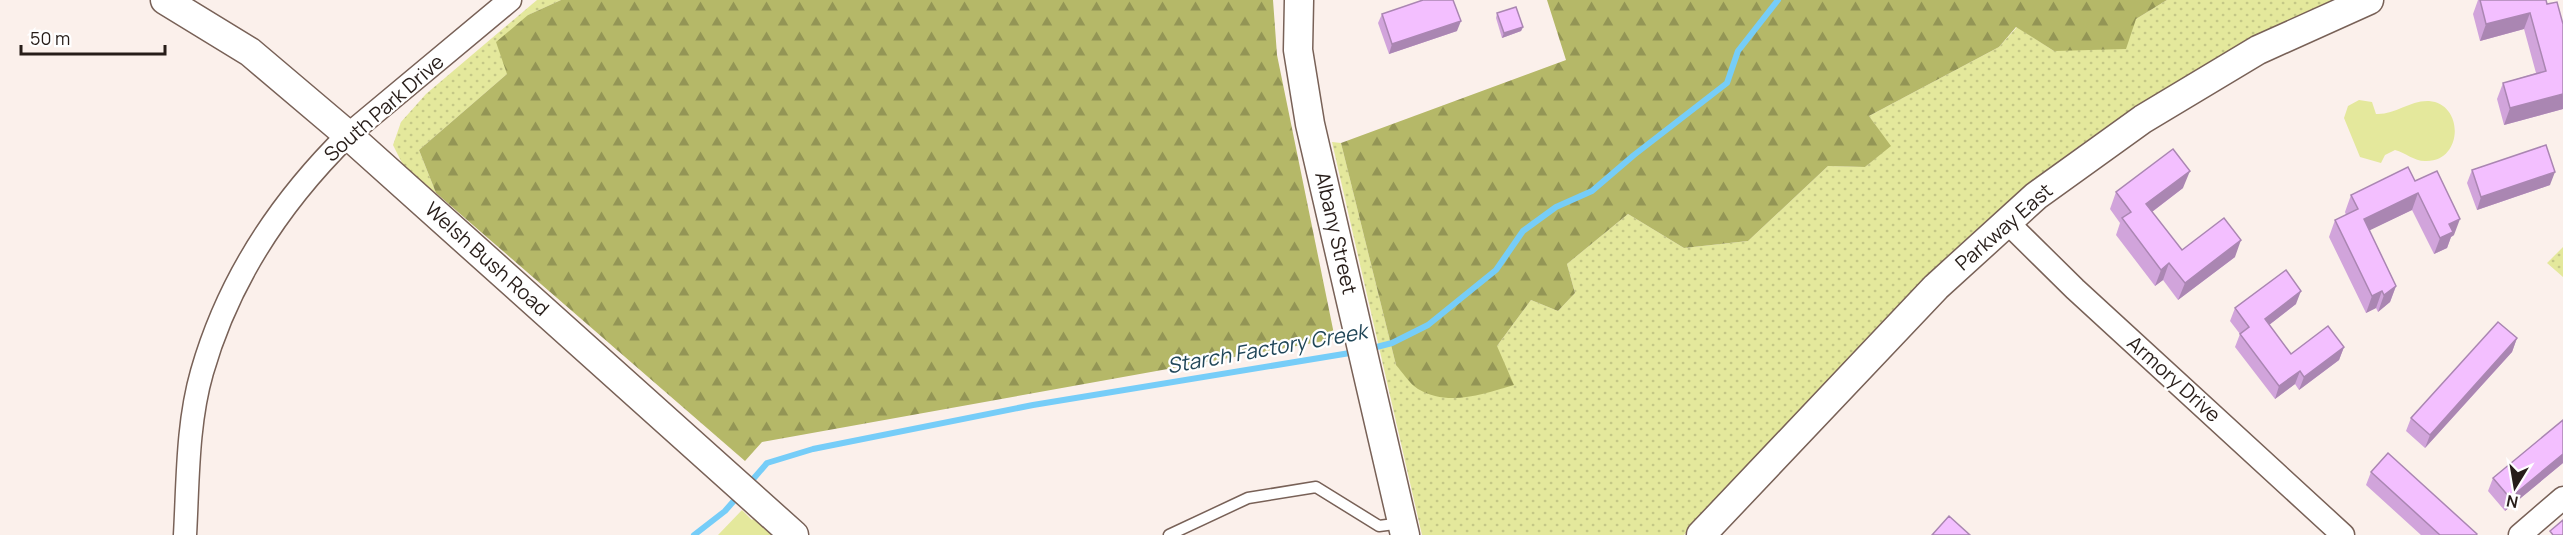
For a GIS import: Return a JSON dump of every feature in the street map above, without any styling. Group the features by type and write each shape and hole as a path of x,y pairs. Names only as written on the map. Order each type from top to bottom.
{"street":[{"name":"Welsh Bush Road","path":"165,0 250,52 348,135 794,535"},
{"name":"South Park Drive","path":"184,535 192,424 202,373 232,290 262,238 328,155 348,135 510,0"},
{"name":"Albany Street","path":"1299,0 1298,50 1310,124 1404,529"},
{"name":"Parkway East","path":"1701,535 1936,287 2006,221 2143,119 2258,50 2369,0"},
{"name":"Armory Drive","path":"2006,221 2075,289 2343,535"},
{"path":"2520,535 2563,498"}],"lane":[{"path":"1169,535 1248,498 1316,487 1379,526 1404,529"}],"green space":[{"path":"537,0 561,0 528,15 507,74 419,150 436,193 405,169 393,145 401,122 426,94"},
{"path":"561,0 1273,0 1277,55 1335,339 762,442 745,461 436,193 419,150 507,74 496,42 528,15"},
{"path":"1547,0 2167,0 2136,19 2126,49 2054,51 2016,27 1999,47 1869,116 1891,146 1865,167 1828,166 1748,241 1684,248 1628,214 1567,264 1575,293 1558,311 1531,300 1497,346 1514,385 1466,397 1442,397 1430,394 1415,387 1396,365 1341,143 1566,60"},
{"path":"2167,0 2338,0 2246,44 2157,94 2072,151 2032,182 1973,233 1934,271 1684,535 1422,535 1332,142 1341,143 1396,365 1497,346 1531,300 1558,311 1575,293 1567,264 1628,214 1684,248 1748,241 1828,166 1865,167 1890,146 1869,116 1999,47 2017,27 2054,51 2136,19"},
{"path":"2359,100 2372,102 2376,114 2383,114 2422,101 2441,105 2449,112 2454,122 2455,133 2452,144 2447,153 2438,159 2425,161 2417,160 2395,150 2385,155 2381,163 2360,157 2344,118 2348,106"},
{"path":"2563,247 2563,277 2547,263"},
{"path":"742,510 752,520 756,516 777,535 718,535"}],"building":[{"path":"1423,0 1453,0 1461,21 1392,44 1382,14"},
{"path":"2480,0 2546,0 2547,4 2557,2 2563,24 2563,94 2510,108 2503,83 2546,71 2530,13 2486,24"},
{"path":"1516,7 1523,27 1504,33 1497,13"},
{"path":"2546,145 2555,172 2481,197 2472,170"},
{"path":"2173,149 2190,171 2146,204 2182,250 2224,218 2241,240 2185,283 2169,263 2161,270 2122,218 2131,212 2116,192"},
{"path":"2408,167 2415,181 2437,171 2460,219 2449,224 2453,232 2440,238 2418,193 2364,219 2396,286 2384,295 2382,291 2372,296 2335,220 2358,209 2351,195"},
{"path":"2286,270 2301,291 2265,319 2291,354 2328,326 2344,347 2304,377 2300,371 2279,386 2240,334 2249,327 2235,308"},
{"path":"2498,322 2517,338 2430,435 2411,418"},
{"path":"2563,420 2563,454 2510,498 2493,478"},
{"path":"2388,453 2477,534 2440,535 2371,472"},
{"path":"1949,516 1970,535 1932,535"},
{"path":"2563,520 2563,535 2553,535 2550,531"}],"waterway":[{"name":"Starch Factory Creek","path":"1369,349 1392,343 1428,325 1496,270 1523,231 1556,207 1592,191 1634,155 1727,83 1738,51 1778,0"},
{"name":"Starch Factory Creek","path":"748,485 767,463 813,449 1033,405 1356,352"},
{"name":"Starch Factory Creek","path":"694,535 725,511 739,495"}]}
